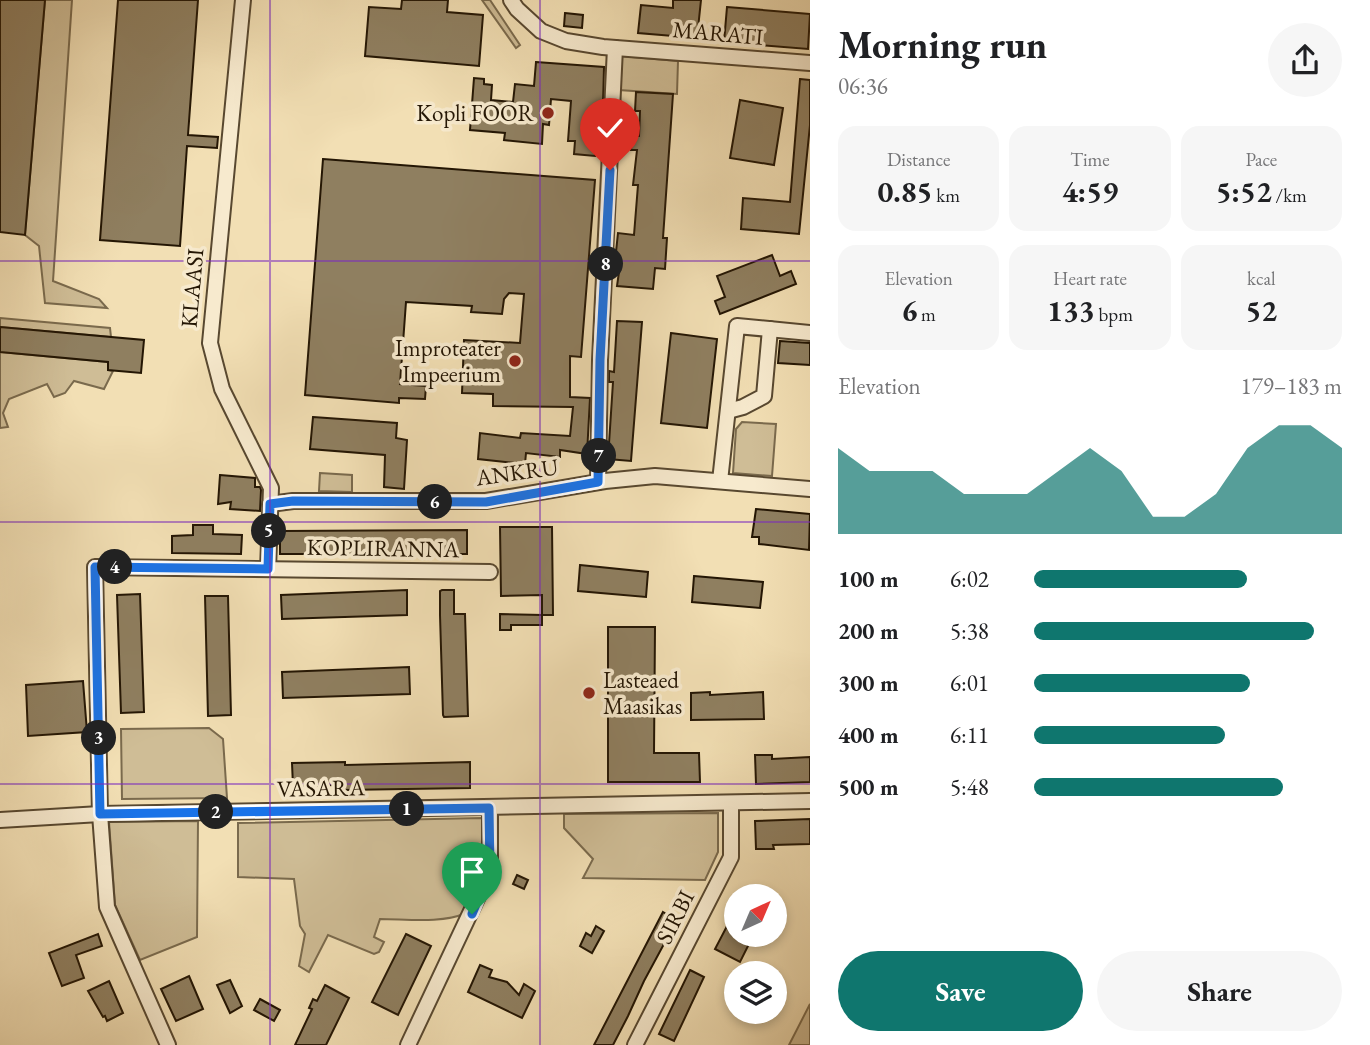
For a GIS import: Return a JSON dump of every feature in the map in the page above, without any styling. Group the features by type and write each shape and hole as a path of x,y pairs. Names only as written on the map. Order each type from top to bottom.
{"street":[{"name":"KLAASI","path":"243,0 210,342 222,389 271,488 268,569"},
{"name":"MARATI","path":"511,0 541,31 566,41 615,48 810,63"},
{"path":"598,482 600,360 615,48"},
{"path":"720,481 737,326 810,333"},
{"path":"728,411 764,396 770,329"},
{"name":"ANKRU","path":"270,504 293,501 486,502 598,482 655,476 810,489"},
{"name":"KOPLIRANNA","path":"168,1045 107,907 100,814 95,567 490,572"},
{"name":"VASARA","path":"0,820 100,814 810,801"},
{"name":"SIRBI","path":"635,1045 731,857 731,804"},
{"path":"408,1045 490,871 489,808"}],"shaded area":[{"path":"45,0 72,0 53,281 99,299 107,308 45,303 39,246 25,235"},
{"path":"482,0 490,0 520,45 516,48"},
{"path":"620,56 678,61 677,94 619,90"},
{"path":"0,318 110,328 111,337 0,327"},
{"path":"0,352 108,362 108,370 113,371 104,389 74,381 65,393 54,397 47,384 9,399 3,413 8,427 0,428"},
{"path":"742,422 776,424 772,476 733,473 736,429"},
{"path":"320,473 352,475 352,492 319,491"},
{"path":"209,728 223,739 227,798 122,799 121,729"},
{"path":"718,813 718,852 705,880 583,878 593,859 564,828 564,814"},
{"path":"482,818 484,865 481,880 466,913 435,920 380,919 374,937 384,942 379,952 374,954 328,935 309,972 299,966 305,934 300,926 294,879 238,877 238,823"},
{"path":"198,821 197,937 140,960 115,905 109,822"},
{"path":"810,1004 810,1045 789,1045"}],"building":[{"path":"0,0 45,0 25,235 0,232"},
{"path":"118,0 198,0 188,135 218,137 217,148 187,146 180,246 100,240"},
{"path":"402,0 448,0 447,12 483,15 479,66 365,56 369,7 401,9"},
{"path":"673,0 701,0 697,38 638,33 641,5 673,8"},
{"path":"727,7 810,14 808,49 724,42"},
{"path":"565,13 583,15 582,28 564,26"},
{"path":"536,62 604,67 603,104 599,104 595,156 574,154 575,141 568,141 571,101 551,99 549,125 543,124 542,144 504,140 505,133 470,130 474,78 484,79 484,84 492,85 491,100 513,102 515,84 534,86"},
{"path":"800,79 810,80 810,125 799,234 741,229 743,198 790,202"},
{"path":"636,92 673,94 663,238 667,238 665,269 655,268 653,289 617,286 619,272 614,271 618,233 634,235 638,185 633,185 637,150 631,150 632,136 639,136 640,111 635,111"},
{"path":"740,100 783,108 774,165 730,158"},
{"path":"323,159 595,180 581,357 570,356 570,397 590,398 587,454 560,450 560,457 526,453 525,464 478,459 480,433 520,438 521,433 570,436 573,407 493,406 493,394 462,393 464,340 520,343 524,294 509,293 504,299 502,314 471,312 472,306 406,302 400,384 426,386 425,399 399,398 399,403 305,395"},
{"path":"772,255 780,276 791,271 796,284 720,314 715,301 725,297 717,276"},
{"path":"617,321 642,322 631,461 608,459 613,382 609,382 609,371 614,372"},
{"path":"0,327 144,340 141,373 108,370 108,362 0,352"},
{"path":"671,333 717,339 707,428 661,423"},
{"path":"780,341 810,343 810,365 778,363"},
{"path":"313,417 397,423 396,438 407,440 404,489 384,487 385,455 310,449"},
{"path":"220,475 255,478 255,487 260,487 261,490 260,511 230,509 231,502 218,504"},
{"path":"756,509 810,514 809,550 759,544 759,537 752,537"},
{"path":"193,525 213,525 213,534 242,535 241,554 172,553 172,536 193,535"},
{"path":"500,527 552,527 553,615 542,615 542,595 501,596"},
{"path":"467,530 467,554 280,554 280,531"},
{"path":"580,565 648,572 646,597 578,591"},
{"path":"694,576 763,582 760,608 692,602"},
{"path":"407,590 407,615 282,619 281,595"},
{"path":"442,590 454,590 454,614 465,614 468,716 443,715 440,615"},
{"path":"140,594 144,712 121,713 117,595"},
{"path":"205,596 228,596 231,715 208,716"},
{"path":"500,614 542,615 542,625 511,625 511,630 500,630"},
{"path":"608,627 655,627 654,753 699,753 700,782 608,782"},
{"path":"409,667 410,694 283,698 282,672"},
{"path":"83,681 87,732 28,736 26,685"},
{"path":"710,692 710,695 763,692 764,719 691,720 691,693"},
{"path":"755,755 772,755 772,759 810,757 810,782 756,784"},
{"path":"345,762 345,765 470,762 470,788 343,790 342,785 293,786 292,763"},
{"path":"810,819 810,844 773,845 774,849 756,849 755,821"},
{"path":"517,875 528,880 524,889 513,884"},
{"path":"663,912 677,920 613,1045 594,1045"},
{"path":"596,926 604,931 592,953 580,946 586,933 591,936"},
{"path":"724,932 724,947 748,947 740,961 715,949"},
{"path":"98,934 102,946 76,955 84,978 62,986 49,953"},
{"path":"406,934 431,946 398,1015 372,1002"},
{"path":"480,965 492,970 489,977 507,982 519,995 524,984 535,991 522,1018 468,992"},
{"path":"690,970 704,977 674,1041 659,1034"},
{"path":"189,976 203,1009 176,1021 161,989"},
{"path":"230,980 242,1006 230,1013 217,985"},
{"path":"109,981 123,1013 107,1021 88,991"},
{"path":"325,985 349,998 326,1045 295,1045 312,1009 309,1008 313,999 317,1001"},
{"path":"260,999 280,1010 274,1021 254,1010"}],"place":[{"name":"Kopli FOOR","path":"548,113"},
{"name":"Improteater Impeerium","path":"515,361"},
{"name":"Lasteaed Maasikas","path":"589,693"}],"route":[{"path":"472,914 490,871 489,808 100,814 95,567 268,569 270,504 281,502 486,502 598,482 600,360 610,170"}]}
